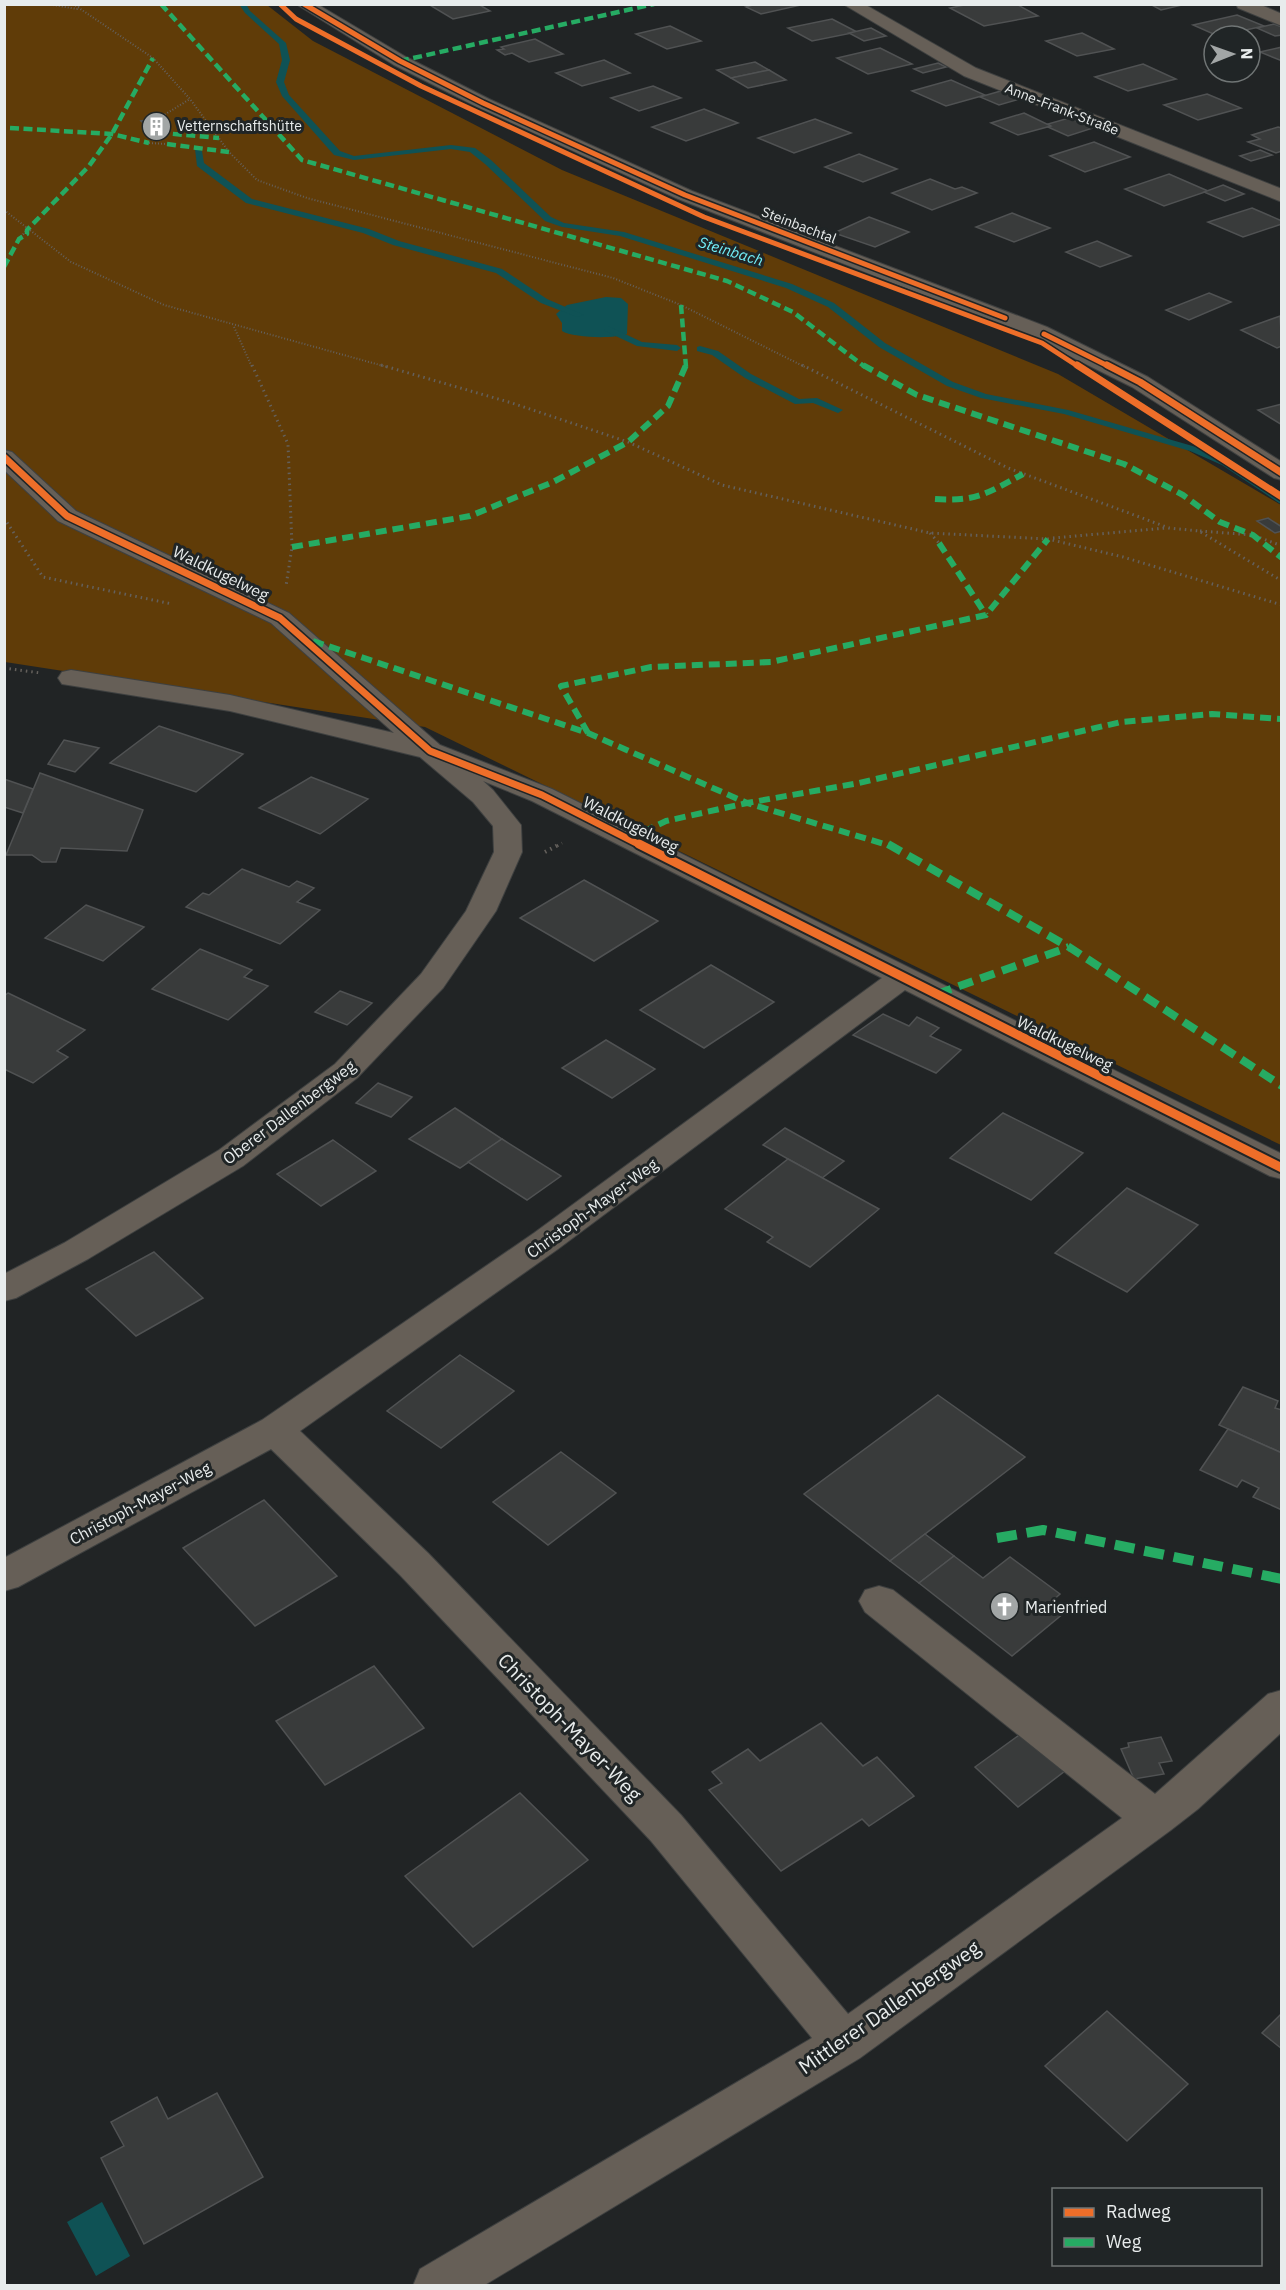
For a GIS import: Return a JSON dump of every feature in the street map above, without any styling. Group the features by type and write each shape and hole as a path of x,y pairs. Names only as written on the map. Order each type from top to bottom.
{"street":[{"name":"Steinbachtal","path":"304,4 400,61 483,103 685,195 1039,332 1140,382 1281,473"},
{"name":"Anne-Frank-Straße","path":"851,4 970,72 1281,196"},
{"path":"1244,4 1281,21"},
{"name":"Waldkugelweg","path":"4,457 67,516 280,618 430,751 542,795 1281,1168"},
{"path":"71,678 230,704 338,727 430,751"},
{"name":"Oberer Dallenbergweg","path":"4,1289 76,1251 231,1158 346,1071 432,981 481,911 508,852 507,825 483,796 430,751"},
{"name":"Christoph-Mayer-Weg","path":"4,1576 275,1430 546,1241 902,978"},
{"name":"Christoph-Mayer-Weg","path":"275,1430 414,1564 666,1828 844,2043"},
{"path":"879,1601 1131,1801 1156,1817"},
{"name":"Mittlerer Dallenbergweg","path":"437,2286 844,2043 1156,1817 1183,1796 1281,1706"}],"path":[{"path":"47,4 77,9"},
{"path":"73,4 77,9 153,58 190,99 229,152 257,180 307,198 613,278 681,305 1008,468 1169,528"},
{"path":"77,9 80,4"},
{"path":"162,123 168,122 164,116 190,99"},
{"path":"149,142 167,144"},
{"path":"4,210 71,262 164,304 234,326 318,347 512,403 628,442 722,485 930,532 1048,539 1169,528 1253,535 1281,546"},
{"path":"19,239 27,230"},
{"path":"234,326 288,444 292,547"},
{"path":"4,518 43,577 180,606"},
{"path":"1199,531 1270,572 1281,581"},
{"path":"930,532 939,543"},
{"path":"1048,539 1123,556 1281,604"}],"shaded area":[{"path":"4,5 267,5 313,41 562,170 1058,374 1281,505 1281,1145 425,727 5,662"}],"water":[{"path":"606,297 621,298 628,304 627,334 594,337 562,331 562,323 556,314 567,305"},
{"path":"102,2202 130,2256 96,2276 67,2222"}],"building":[{"path":"428,4 478,4 490,11 453,19"},
{"path":"756,4 805,4 761,14 746,7"},
{"path":"969,4 1016,4 1038,16 984,26 950,8"},
{"path":"1150,4 1186,4 1161,10"},
{"path":"1237,15 1259,24 1202,24 1202,29 1193,25"},
{"path":"832,19 857,32 812,41 788,28"},
{"path":"1274,24 1282,27 1282,35 1275,36 1262,30 1262,27"},
{"path":"670,26 701,41 667,49 636,34"},
{"path":"871,28 886,36 864,41 849,33"},
{"path":"1082,33 1114,49 1077,56 1046,41"},
{"path":"535,39 563,54 529,62 512,53 505,55 497,50 504,49 501,47"},
{"path":"1282,47 1282,61 1262,53"},
{"path":"880,48 912,64 868,74 837,58"},
{"path":"604,60 630,73 582,86 556,73"},
{"path":"755,62 769,70 731,78 717,70"},
{"path":"938,63 946,67 923,73 914,69"},
{"path":"1143,64 1176,79 1128,91 1095,77"},
{"path":"769,70 786,80 748,88 731,78"},
{"path":"951,80 985,95 946,106 912,91"},
{"path":"653,86 681,98 639,111 611,98"},
{"path":"1004,90 1023,98 999,105 980,97"},
{"path":"1207,94 1241,108 1198,120 1164,105"},
{"path":"704,109 738,123 686,141 652,127"},
{"path":"1024,113 1051,126 1018,135 991,123"},
{"name":"Vetternschaftshütte","path":"156,118 168,129 153,132 141,121"},
{"path":"1069,118 1093,128 1068,136 1048,127 1051,126 1048,124"},
{"path":"815,119 851,133 794,153 758,138"},
{"path":"1278,127 1282,128 1282,151 1276,153 1248,142 1260,139 1252,135"},
{"path":"1094,142 1130,157 1085,172 1050,156"},
{"path":"1260,150 1272,155 1251,161 1240,156"},
{"path":"859,154 897,169 863,182 825,167"},
{"path":"1169,174 1208,191 1164,206 1125,189"},
{"path":"930,179 955,189 962,187 977,193 932,210 892,193"},
{"path":"1223,185 1244,194 1225,201 1204,192"},
{"path":"1252,208 1282,221 1282,224 1243,237 1208,222"},
{"path":"1012,213 1050,228 1014,242 976,227"},
{"path":"869,217 909,232 875,247 834,233"},
{"path":"1097,241 1131,256 1100,267 1066,252"},
{"path":"1209,293 1231,302 1189,320 1166,310"},
{"path":"1280,316 1282,346 1277,348 1241,330"},
{"path":"1282,404 1282,425 1258,410"},
{"path":"1268,518 1282,527 1282,531 1275,533 1257,521"},
{"path":"159,726 243,754 196,792 110,763"},
{"path":"64,740 99,748 75,772 48,764"},
{"path":"40,773 143,810 127,851 61,848 56,862 42,862 32,855 6,855"},
{"path":"311,777 368,799 320,834 259,808"},
{"path":"4,779 33,789 23,813 4,807"},
{"path":"242,869 289,887 297,881 314,888 297,902 320,910 280,944 186,907 203,893 209,895"},
{"path":"584,880 658,921 594,961 520,918"},
{"path":"86,905 144,927 103,961 45,938"},
{"path":"200,949 252,970 244,977 268,986 228,1020 152,989"},
{"path":"711,965 774,1002 704,1048 640,1010"},
{"path":"340,991 372,1003 347,1025 315,1012"},
{"path":"8,993 85,1030 57,1051 68,1057 33,1083 4,1069 4,996"},
{"path":"883,1014 909,1026 917,1017 939,1028 930,1036 961,1050 936,1073 853,1035"},
{"path":"606,1040 655,1069 612,1098 562,1068"},
{"path":"378,1083 412,1097 391,1117 356,1103"},
{"path":"455,1108 502,1139 460,1168 409,1139"},
{"path":"1003,1113 1083,1153 1031,1200 950,1158"},
{"path":"785,1128 844,1161 822,1178 763,1145"},
{"path":"502,1139 561,1176 527,1200 468,1162"},
{"path":"333,1140 376,1171 321,1206 277,1174"},
{"path":"788,1159 879,1209 810,1267 767,1242 773,1237 725,1209"},
{"path":"1127,1188 1198,1225 1127,1292 1055,1253"},
{"path":"154,1252 203,1298 136,1336 86,1289"},
{"path":"460,1355 514,1391 441,1448 387,1411"},
{"path":"1243,1387 1278,1401 1275,1408 1282,1410 1282,1453 1219,1425"},
{"path":"938,1395 1025,1457 890,1561 804,1494"},
{"path":"1228,1429 1282,1453 1282,1510 1253,1497 1259,1488 1242,1480 1237,1487 1200,1470"},
{"path":"561,1452 616,1493 548,1545 493,1502"},
{"path":"264,1500 337,1576 255,1626 183,1548"},
{"path":"925,1534 954,1556 919,1583 890,1561"},
{"name":"Marienfried","path":"954,1556 983,1578 1010,1557 1060,1594 1051,1602 1064,1613 1012,1656 919,1583"},
{"path":"374,1666 424,1728 325,1785 276,1721"},
{"path":"821,1723 863,1766 877,1757 914,1796 869,1826 862,1819 781,1871 709,1790 722,1783 712,1772 748,1749 760,1761"},
{"path":"1022,1733 1065,1771 1018,1807 975,1767"},
{"path":"1161,1737 1172,1761 1159,1763 1164,1774 1134,1779 1121,1749 1129,1747 1128,1743"},
{"path":"520,1793 588,1860 473,1947 405,1876"},
{"path":"1107,2011 1188,2084 1127,2141 1045,2066"},
{"path":"1282,2013 1282,2049 1262,2033"},
{"path":"217,2093 263,2177 144,2244 101,2158 124,2146 111,2122 157,2097 168,2119"}],"waterway":[{"name":"Steinbach","path":"242,4 247,12 282,43 286,60 280,82 286,96 337,153 354,158 451,147 472,150 488,162 548,219 562,225 621,234 789,286 831,305 882,345 950,384 984,396 1065,412 1193,449 1225,463 1282,502"},
{"path":"187,124 190,130"},
{"path":"198,151 200,164 249,201 366,231 396,243 499,271 544,301 580,315"},
{"path":"608,329 640,344 677,348"},
{"path":"700,349 715,353 748,376 798,402 814,400 838,410"}],"marked path":[{"path":"161,4 302,160 727,281 793,312 872,372 917,395 1124,464 1183,495 1220,522 1253,535 1282,558"},
{"path":"400,61 654,4"},
{"path":"4,267 19,239 27,234 27,230 89,166 112,134 153,58"},
{"path":"10,128 112,134 149,143"},
{"path":"161,130 163,133 219,138"},
{"path":"167,144 229,152"},
{"path":"292,547 470,516 553,482 628,442 668,406 687,364 681,305"},
{"path":"935,499 973,499 1023,474"},
{"path":"588,733 561,686 651,667 771,662 986,615 1048,539"},
{"path":"939,543 986,615"},
{"path":"313,641 588,733 747,803 859,783 1121,722 1212,714 1282,719"},
{"path":"628,839 666,821 747,803 888,844 1069,947 1282,1086"},
{"path":"937,994 1069,947"},
{"path":"997,1538 1043,1530 1282,1579"}],"cycle path":[{"path":"280,4 296,19 421,86 704,217 1042,343 1282,497"},
{"path":"304,4 400,61 483,103 685,195 1005,318"},
{"path":"1044,334 1140,382 1282,473"},
{"path":"4,457 67,516 280,618 430,751 542,795 1282,1168"}],"place":[{"name":"Vetternschaftshütte","path":"156,126"},
{"name":"Marienfried","path":"1004,1607"}]}
